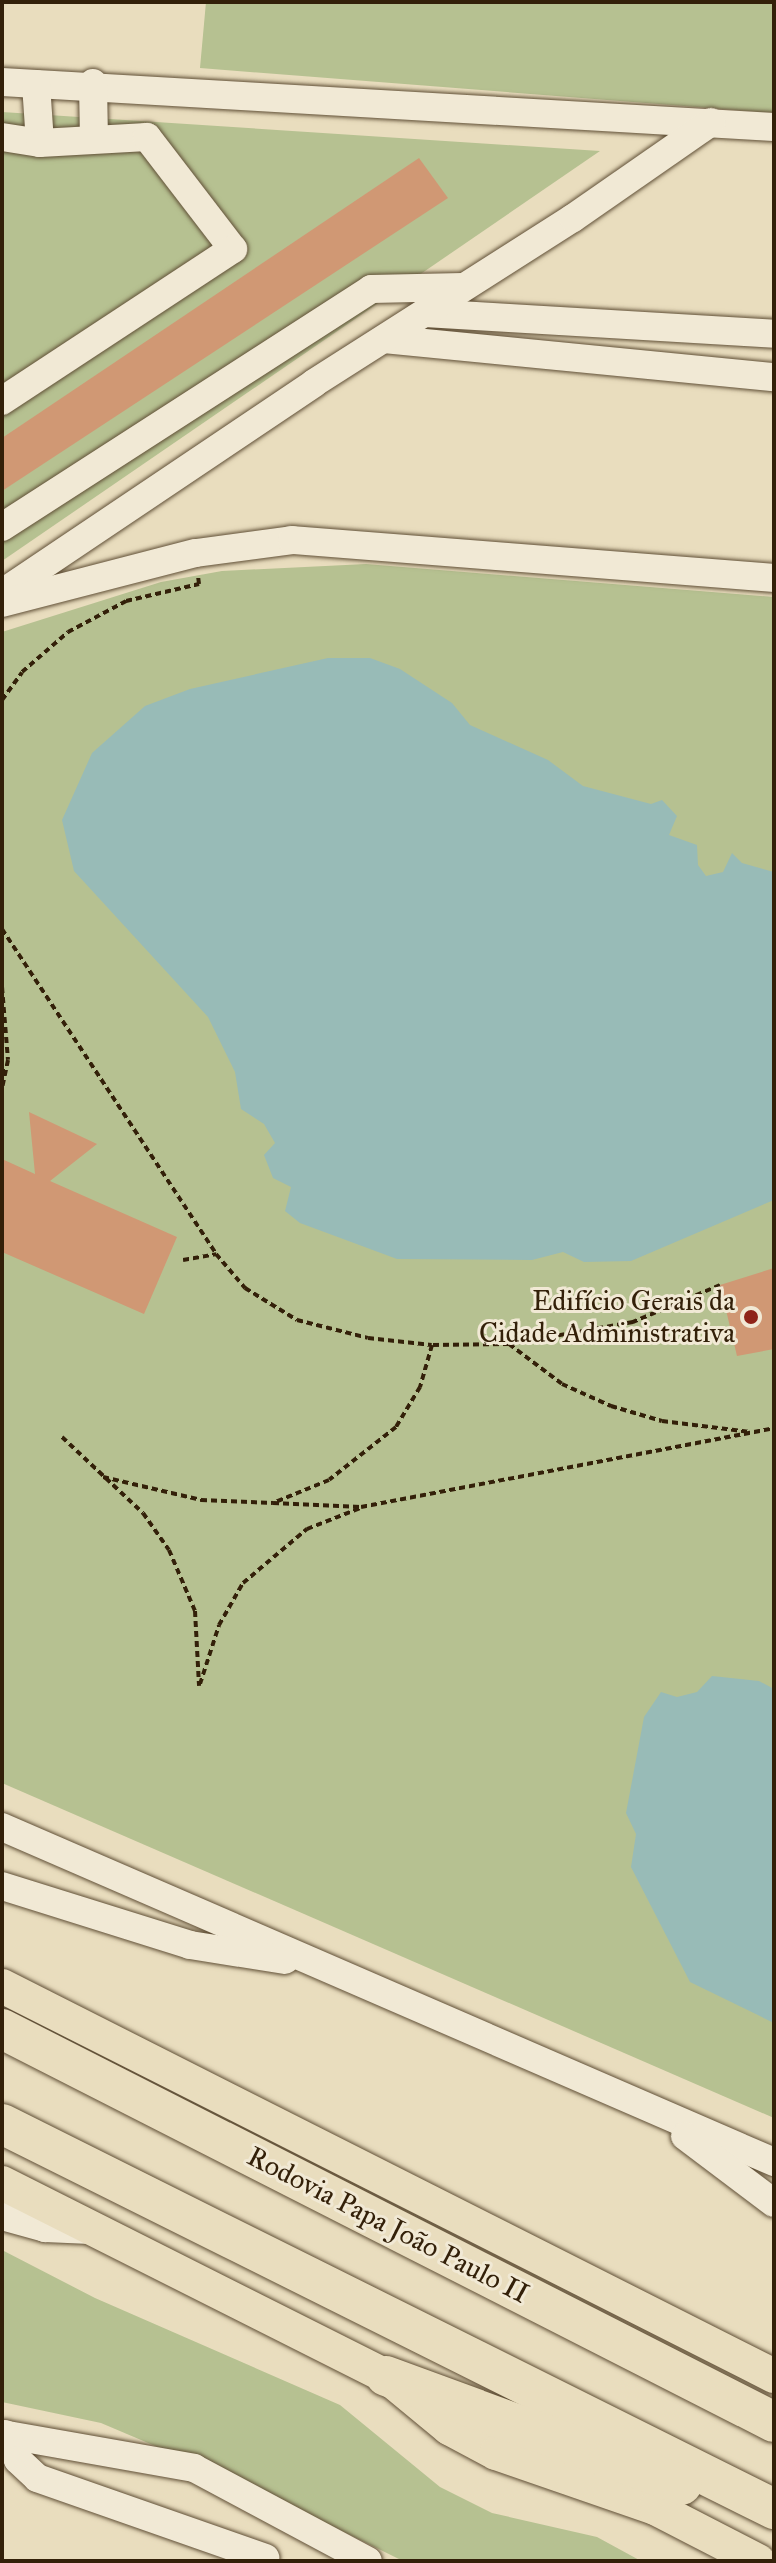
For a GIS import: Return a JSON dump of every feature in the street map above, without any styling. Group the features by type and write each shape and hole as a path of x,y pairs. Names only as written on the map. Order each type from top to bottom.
{"highway":[{"name":"Rodovia Papa João Paulo II","path":"2,2029 774,2422"},
{"path":"2,2124 760,2502"},
{"path":"386,2376 668,2483 760,2502"}],"main road":[{"path":"2,1986 774,2376"},
{"path":"2,2183 386,2376 449,2428 496,2453 655,2508 758,2561"}],"street":[{"path":"2,82 93,83 774,127"},
{"path":"93,83 94,139"},
{"path":"36,84 40,143"},
{"path":"2,593 463,287 573,218 711,122"},
{"path":"2,137 40,143 147,137 233,249 2,401"},
{"path":"2,527 371,289 463,287"},
{"path":"425,313 774,334"},
{"path":"384,339 774,377"},
{"path":"2,603 196,553 292,540 774,578"},
{"path":"2,1827 774,2162"},
{"path":"2,1886 190,1945 329,1968"},
{"path":"654,2111 774,2203"},
{"path":"2,2216 45,2228 96,2230"},
{"path":"4,2434 18,2460 37,2478 265,2558"},
{"path":"4,2434 194,2468 368,2561"}],"path":[{"path":"2,700 22,672 68,632 126,601 150,595"},
{"path":"2,929 216,1254 245,1288 297,1320 368,1338 432,1345 509,1344 633,1322 720,1285"},
{"path":"2,987 8,1060 2,1089"},
{"path":"183,1260 216,1254"},
{"path":"509,1344 562,1384 611,1406 662,1421 753,1432"},
{"path":"273,1503 329,1480 396,1427 420,1387 432,1345"},
{"path":"62,1437 100,1476 143,1513 169,1550 195,1611 199,1686 219,1625 243,1583 307,1529 361,1507 774,1428"},
{"path":"100,1476 201,1500 361,1507"}],"green space":[{"path":"206,2 774,2 774,113 200,68"},
{"path":"2,112 600,151 2,561"},
{"path":"366,564 774,597 774,2118 2,1783 2,632 161,582 222,571"},
{"path":"2,2250 95,2298 340,2405 440,2487 492,2513 597,2537 641,2561 403,2561 259,2490 101,2423 2,2402"}],"water":[{"path":"328,658 370,658 400,669 452,703 470,725 548,760 583,786 651,804 662,800 677,816 669,835 697,845 698,865 706,876 723,872 732,853 742,863 774,872 774,1200 631,1261 584,1262 563,1252 532,1260 397,1259 300,1223 285,1211 291,1187 273,1178 264,1155 275,1143 264,1124 241,1109 235,1072 208,1017 74,871 62,820 92,753 145,706 190,689"},
{"path":"712,1676 759,1681 774,1689 774,2023 690,1982 631,1867 636,1834 626,1813 644,1717 661,1692 677,1697 697,1692"}],"building":[{"path":"419,158 448,198 2,491 2,438"},
{"path":"29,1112 97,1144 50,1181 177,1237 144,1314 2,1252 2,1159 35,1174"},
{"name":"Edifício Gerais da Cidade Administrativa","path":"774,1268 774,1349 737,1356 720,1285"}],"place":[{"name":"Edifício Gerais da Cidade Administrativa","path":"751,1317"}]}
